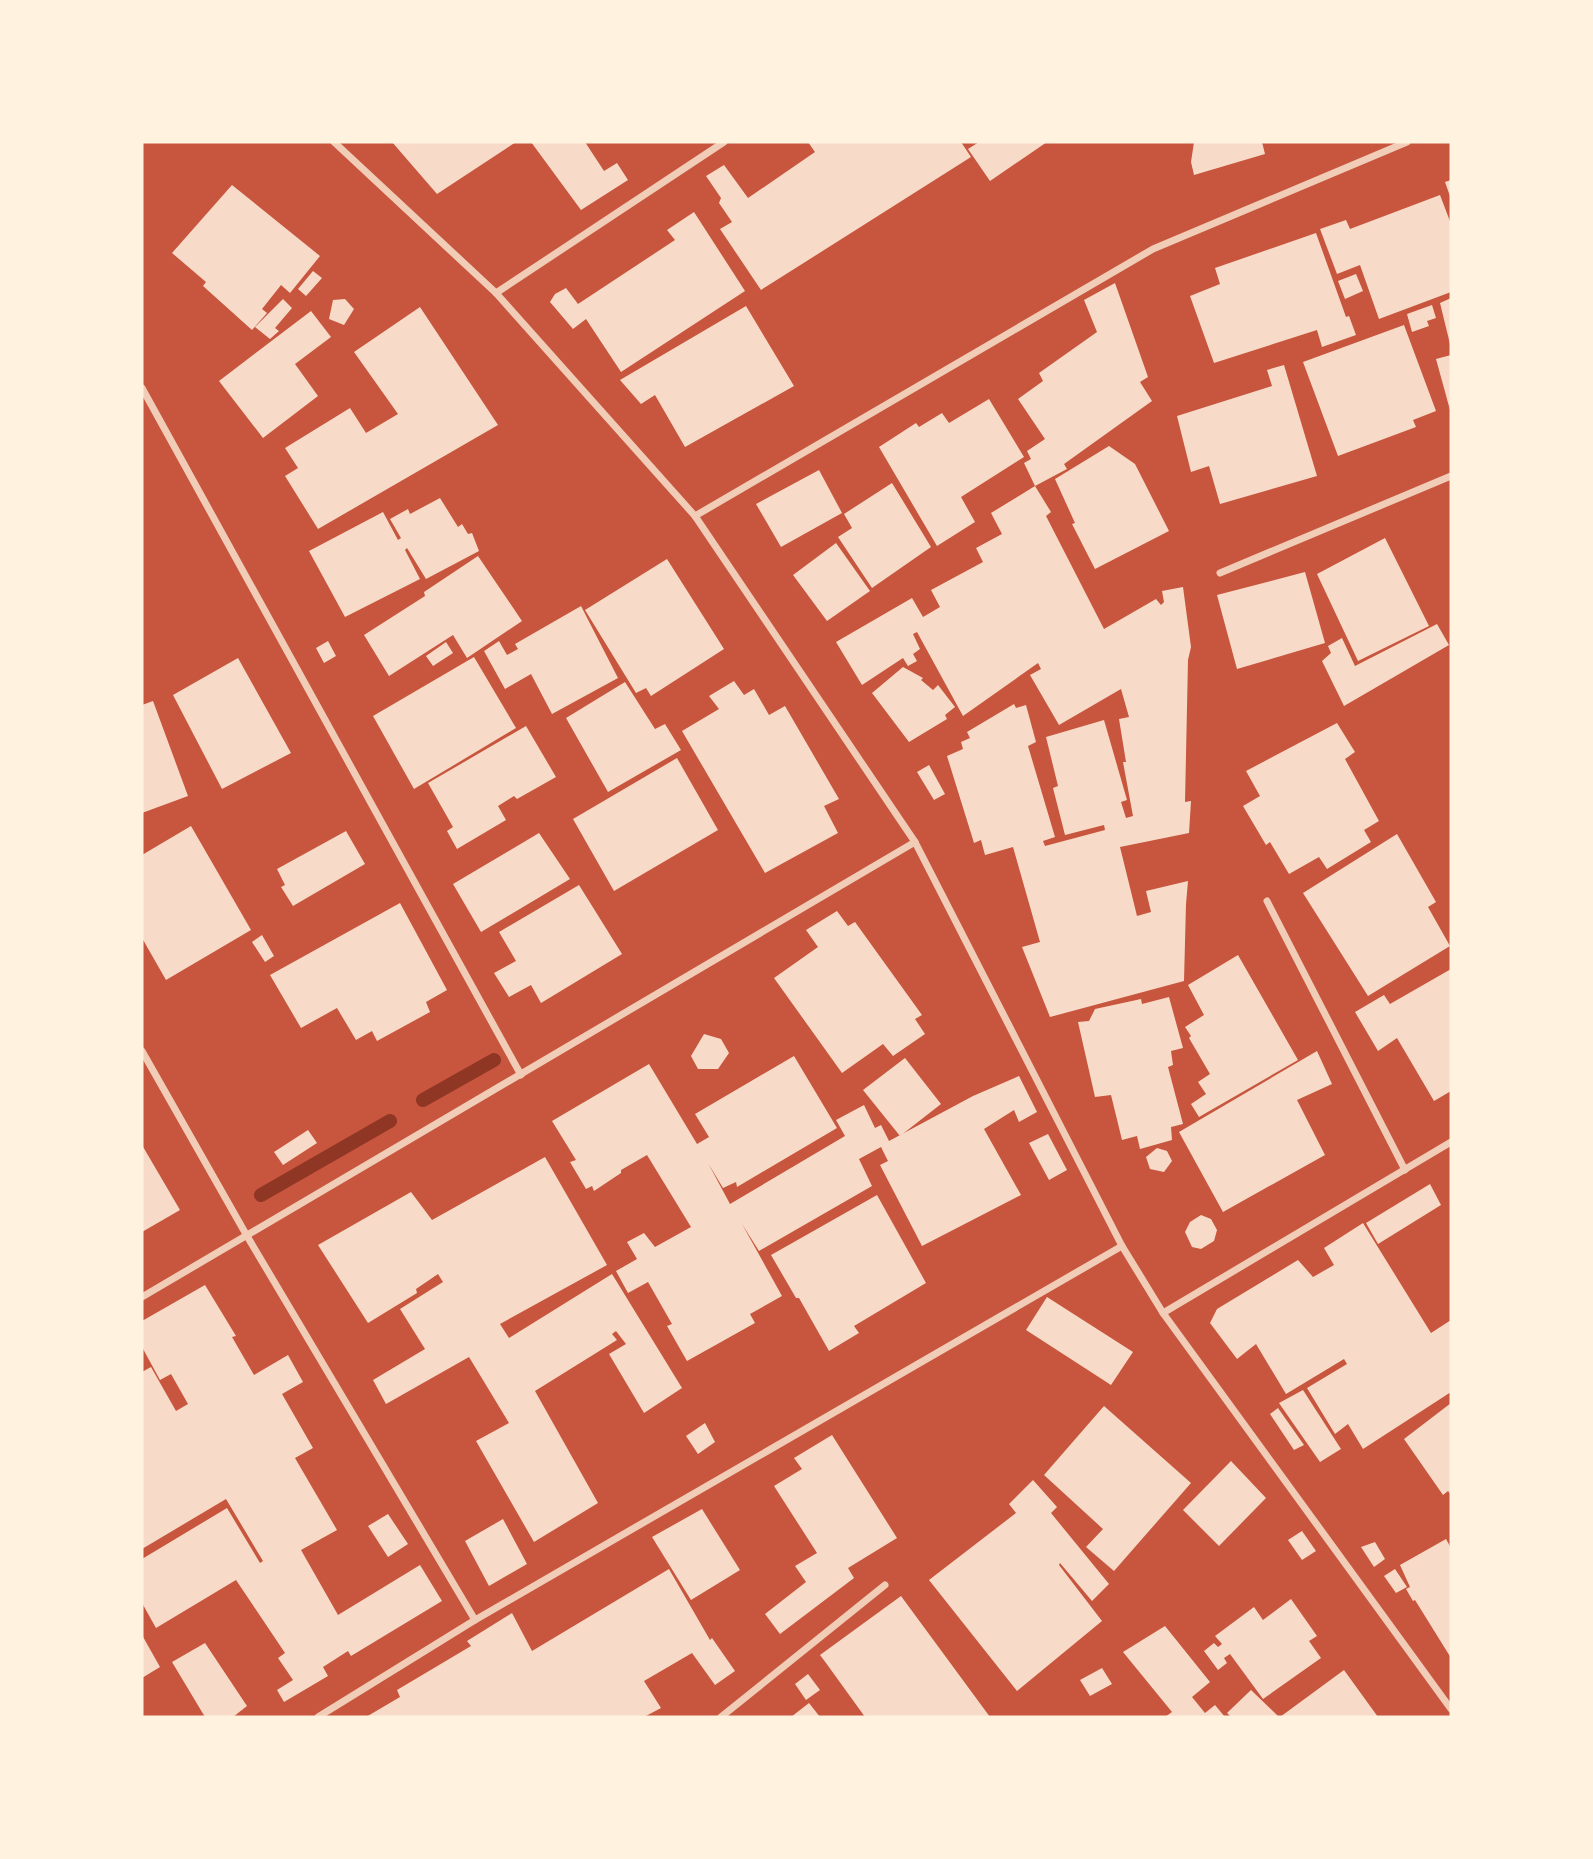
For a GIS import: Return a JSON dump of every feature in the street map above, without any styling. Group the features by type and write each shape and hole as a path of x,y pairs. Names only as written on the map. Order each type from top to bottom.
{"street":[{"path":"334,142 496,293 695,516 915,842 1122,1246 1163,1313 1451,1709"},
{"path":"496,293 724,142"},
{"path":"695,516 1153,249 1407,142"},
{"path":"142,388 521,1075"},
{"path":"1220,573 1451,475"},
{"path":"142,1297 915,842"},
{"path":"1267,901 1405,1170"},
{"path":"142,1051 247,1236 475,1620"},
{"path":"1163,1313 1451,1143"},
{"path":"317,1717 475,1620 1122,1246"},
{"path":"721,1717 885,1585"}],"building":[{"path":"392,142 516,142 437,194"},
{"path":"531,142 585,142 604,171 617,163 628,180 581,210"},
{"path":"808,142 961,142 971,157 761,290 720,229 732,222 719,203 721,198 706,176 724,165 748,198 815,152"},
{"path":"979,142 1047,142 990,181 968,149"},
{"path":"1194,142 1262,142 1265,154 1194,175 1191,162"},
{"path":"1451,180 1451,199 1445,182"},
{"path":"232,185 320,256 290,293 281,285 262,309 267,313 252,330 203,286 206,282 172,253"},
{"path":"1440,195 1451,224 1451,292 1379,319 1360,265 1337,274 1320,229 1346,220 1350,229"},
{"path":"694,212 745,291 621,372 586,319 573,329 550,302 555,294 566,288 578,304 675,240 667,230"},
{"path":"1316,233 1346,317 1349,316 1356,335 1322,347 1317,330 1214,363 1190,296 1220,284 1215,268"},
{"path":"313,271 322,278 306,296 298,289"},
{"path":"1356,274 1363,291 1345,299 1338,281"},
{"path":"1115,283 1148,377 1140,382 1152,401 1064,464 1067,469 1035,486 1024,463 1031,459 1027,451 1045,439 1018,399 1043,381 1039,373 1097,332 1084,300"},
{"path":"1451,298 1451,343 1450,344 1440,303"},
{"path":"283,299 292,308 275,328 279,331 270,339 255,327"},
{"path":"345,299 354,309 344,325 329,319 333,300"},
{"path":"1432,305 1436,318 1427,321 1429,326 1412,332 1407,314"},
{"path":"746,306 794,386 685,447 655,395 641,404 620,380"},
{"path":"420,307 498,425 318,529 285,476 298,468 285,448 350,408 366,433 398,414 354,352"},
{"path":"311,311 331,337 295,364 318,396 263,438 219,381"},
{"path":"1404,325 1436,411 1413,420 1416,427 1338,456 1303,362"},
{"path":"1451,355 1451,410 1450,410 1436,359"},
{"path":"1284,365 1317,476 1220,504 1209,466 1191,472 1177,416 1272,386 1267,370"},
{"path":"989,399 1024,457 961,497 975,522 937,546 879,447 916,423 919,427 942,413 949,423"},
{"path":"1109,446 1135,464 1169,531 1095,569 1072,524 1075,523 1055,479"},
{"path":"819,470 842,513 781,547 756,504"},
{"path":"892,483 931,547 872,588 838,537 852,528 844,514"},
{"path":"1035,486 1051,512 1046,516 1104,629 1156,599 1161,605 1164,602 1162,591 1183,587 1191,647 1188,660 1185,802 1191,801 1189,833 1120,847 1137,916 1151,912 1146,891 1188,881 1184,981 1050,1017 1022,947 1040,942 1013,847 985,855 981,840 974,843 947,756 963,749 961,742 970,738 967,732 1014,704 1016,708 1026,705 1036,742 1028,746 1055,837 1043,841 1045,846 1105,830 1104,825 1065,835 1053,788 1058,786 1046,737 1104,720 1127,800 1121,802 1126,818 1133,816 1123,762 1126,762 1119,719 1129,717 1121,689 1059,725 1030,675 1041,669 1038,663 963,716 917,632 913,634 920,649 913,654 917,661 908,666 903,658 862,685 836,642 912,598 923,617 940,607 931,590 983,562 976,548 1002,534 991,513"},
{"path":"440,498 458,527 462,524 468,534 472,533 479,551 426,579 407,548 405,550 420,579 345,617 309,551 383,512 398,540 401,538 390,519 408,509 410,514"},
{"path":"1385,538 1429,626 1358,661 1317,574"},
{"path":"836,543 870,591 827,621 793,575"},
{"path":"478,556 522,621 467,658 453,635 389,676 364,635 425,596 424,592"},
{"path":"667,559 724,649 651,696 646,688 636,693 585,610"},
{"path":"1305,572 1325,643 1237,669 1217,595"},
{"path":"581,606 618,678 552,714 531,674 505,689 484,651 499,641 507,655 518,649 515,644"},
{"path":"1437,624 1449,645 1344,706 1322,661 1331,653 1328,646 1342,638 1355,666"},
{"path":"328,641 336,656 324,663 316,648"},
{"path":"446,642 453,653 433,666 426,656"},
{"path":"474,657 516,728 414,789 373,716"},
{"path":"238,658 291,753 222,789 173,695"},
{"path":"903,667 923,678 921,680 933,690 938,685 955,707 945,715 947,719 909,742 872,693"},
{"path":"734,681 744,695 754,689 769,715 785,706 839,799 824,806 838,833 765,873 682,731 719,709 709,696"},
{"path":"625,682 655,729 665,724 681,750 608,792 566,718"},
{"path":"153,701 188,796 142,813 142,705"},
{"path":"1337,723 1355,752 1345,759 1379,821 1364,830 1371,842 1327,869 1319,857 1289,874 1270,842 1266,845 1243,806 1260,796 1246,771"},
{"path":"526,726 556,777 517,799 514,796 498,806 506,820 457,849 447,831 453,827 428,783"},
{"path":"677,758 718,830 614,891 573,819"},
{"path":"929,765 945,794 934,800 917,772"},
{"path":"191,826 251,930 166,980 142,938 142,855"},
{"path":"346,831 365,864 293,906 281,887 285,885 277,869"},
{"path":"539,833 570,879 481,932 453,884"},
{"path":"1397,834 1436,902 1428,907 1450,946 1368,996 1303,893"},
{"path":"579,885 622,954 541,1003 531,985 509,997 494,973 516,961 499,932"},
{"path":"400,903 447,990 426,1002 430,1012 377,1041 372,1031 356,1040 337,1008 301,1028 270,975"},
{"path":"837,911 848,926 855,922 922,1015 915,1019 925,1034 893,1056 883,1044 842,1073 774,978 818,947 806,930"},
{"path":"262,935 274,956 265,962 252,942"},
{"path":"1238,955 1298,1060 1199,1117 1191,1104 1206,1094 1198,1082 1210,1074 1185,1027 1204,1015 1188,985"},
{"path":"1451,969 1451,1091 1434,1101 1397,1038 1378,1051 1355,1012 1384,995 1390,1004"},
{"path":"1169,997 1183,1048 1171,1051 1173,1065 1168,1067 1183,1124 1171,1127 1172,1140 1140,1149 1137,1136 1122,1140 1111,1095 1095,1097 1078,1022 1089,1021 1095,1009 1141,999 1142,1004"},
{"path":"704,1034 721,1039 729,1053 718,1069 698,1069 691,1056"},
{"path":"1317,1051 1332,1084 1297,1100 1325,1155 1223,1212 1179,1132"},
{"path":"794,1056 837,1128 737,1187 736,1182 723,1188 708,1163 730,1204 845,1136 836,1120 864,1105 875,1128 881,1125 889,1141 973,1096 1019,1076 1037,1112 1019,1122 1014,1110 984,1129 1021,1195 922,1246 880,1165 888,1161 881,1147 859,1159 872,1186 759,1251 742,1224 782,1296 750,1314 755,1323 687,1361 667,1326 672,1324 648,1282 628,1293 616,1271 637,1259 627,1242 644,1233 655,1247 691,1227 647,1155 621,1170 621,1173 594,1191 592,1186 586,1189 570,1162 576,1160 552,1121 649,1064 697,1144 709,1137 695,1114"},
{"path":"905,1058 941,1104 900,1136 863,1090"},
{"path":"308,1130 317,1143 283,1165 274,1152"},
{"path":"1048,1134 1067,1170 1049,1180 1029,1143"},
{"path":"142,1145 180,1210 142,1232"},
{"path":"1157,1148 1167,1151 1172,1161 1164,1172 1150,1169 1146,1157"},
{"path":"545,1157 607,1265 500,1324 509,1338 612,1274 682,1388 644,1413 609,1354 626,1344 616,1331 612,1334 617,1340 535,1391 598,1503 534,1542 476,1441 509,1423 469,1357 386,1404 373,1380 425,1349 400,1309 443,1282 438,1274 416,1289 417,1293 368,1323 318,1245 411,1192 432,1220"},
{"path":"1430,1184 1441,1205 1378,1244 1366,1223"},
{"path":"877,1195 926,1283 854,1326 859,1333 829,1351 771,1255"},
{"path":"1201,1215 1211,1219 1217,1230 1214,1241 1201,1249 1192,1247 1185,1232 1190,1222"},
{"path":"1363,1223 1431,1333 1451,1320 1451,1392 1363,1449 1348,1424 1335,1434 1307,1388 1347,1364 1344,1359 1286,1394 1256,1344 1237,1359 1210,1323 1217,1309 1298,1260 1313,1277 1334,1265 1324,1248"},
{"path":"205,1285 236,1336 232,1337 254,1375 288,1355 303,1382 282,1394 313,1448 295,1458 337,1530 301,1550 338,1615 420,1565 442,1601 351,1656 348,1651 323,1667 328,1676 284,1702 277,1690 293,1680 278,1658 285,1653 236,1580 156,1628 142,1603 142,1559 227,1508 260,1563 263,1561 226,1499 142,1549 142,1372 151,1367 176,1411 188,1404 171,1374 160,1380 142,1347 142,1321"},
{"path":"1047,1297 1133,1352 1111,1385 1026,1330"},
{"path":"1303,1390 1341,1449 1320,1462 1279,1403"},
{"path":"1451,1403 1451,1495 1448,1491 1443,1495 1404,1439"},
{"path":"1104,1406 1191,1483 1114,1571 1086,1547 1103,1529 1044,1475"},
{"path":"1278,1408 1304,1445 1294,1450 1270,1414"},
{"path":"705,1423 715,1442 698,1454 686,1436"},
{"path":"832,1435 897,1538 848,1568 854,1578 780,1634 765,1614 806,1582 795,1566 817,1553 774,1486 802,1469 794,1458"},
{"path":"1231,1461 1266,1498 1219,1546 1183,1510"},
{"path":"1033,1480 1057,1507 1051,1513 1109,1584 1092,1601 1060,1563 1102,1621 1017,1691 929,1580 1016,1513 1009,1504"},
{"path":"702,1509 740,1570 691,1600 652,1537"},
{"path":"388,1514 408,1544 388,1557 368,1526"},
{"path":"503,1519 527,1564 489,1586 465,1541"},
{"path":"1302,1531 1316,1551 1302,1560 1288,1540"},
{"path":"1446,1539 1451,1548 1451,1658 1406,1589 1410,1587 1400,1565"},
{"path":"1375,1542 1385,1559 1374,1567 1361,1547"},
{"path":"669,1569 710,1640 712,1638 735,1671 715,1685 692,1653 644,1681 661,1708 644,1717 366,1717 400,1697 397,1690 471,1646 467,1641 512,1613 532,1651"},
{"path":"1395,1569 1407,1587 1396,1593 1384,1576"},
{"path":"901,1596 990,1717 865,1717 820,1655"},
{"path":"1291,1599 1317,1636 1309,1641 1321,1658 1263,1699 1230,1654 1224,1658 1227,1663 1218,1670 1204,1651 1214,1643 1218,1647 1222,1644 1215,1636 1254,1607 1263,1620"},
{"path":"1165,1626 1210,1682 1192,1697 1205,1713 1215,1705 1225,1717 1165,1717 1172,1712 1123,1652"},
{"path":"142,1635 160,1667 142,1678"},
{"path":"205,1643 247,1706 233,1717 205,1717 172,1662"},
{"path":"1102,1668 1112,1684 1090,1696 1080,1680"},
{"path":"1344,1670 1378,1717 1280,1717"},
{"path":"808,1674 820,1690 806,1700 795,1684"},
{"path":"1251,1690 1279,1717 1231,1717 1227,1713"},
{"path":"809,1703 820,1717 791,1717"}],"waterway":[{"path":"423,1100 494,1060"},
{"path":"261,1195 390,1121"}]}
